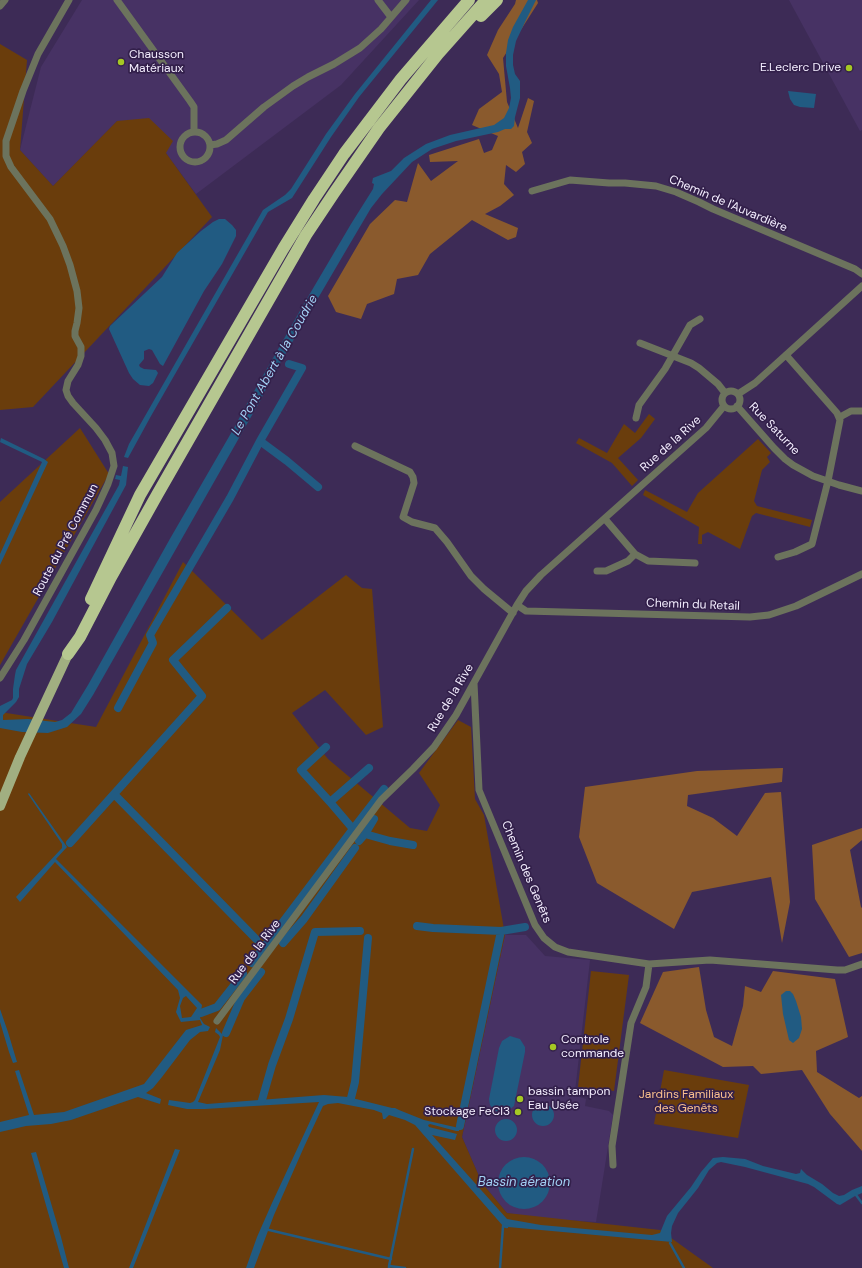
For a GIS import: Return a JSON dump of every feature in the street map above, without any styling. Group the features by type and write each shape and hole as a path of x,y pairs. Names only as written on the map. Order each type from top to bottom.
{"highway":[{"path":"440,33 449,12 460,0"},
{"path":"68,654 96,588 140,495 283,249 344,154 401,79 469,0"},
{"path":"68,654 80,637 111,577 157,495 306,235 384,122 438,54 486,0"},
{"path":"438,54 498,0"}],"main road":[{"path":"0,806 20,757 68,654"}],"street":[{"path":"0,6 5,0"},
{"name":"Route du Pré Commun","path":"0,678 24,640 96,510 108,484 114,466 112,453 105,440 73,403 66,390 68,381 78,365 81,356 81,348 75,336 79,308 78,297 70,265 50,219 11,167 6,156 6,141 23,91 38,54 69,0"},
{"path":"117,0 190,100 194,107 194,132"},
{"path":"378,0 391,17"},
{"path":"210,145 226,140 282,93 360,48 381,29 406,0"},
{"path":"194,132 199,132 204,135 210,145 210,152 207,157 202,161 195,162 189,161 184,157 180,146 186,135 194,132"},
{"name":"Chemin de l'Auvardière","path":"532,191 570,180 656,186 676,192 855,269 862,274"},
{"path":"738,394 755,383 862,286"},
{"path":"636,418 639,405 672,356 690,325 700,319"},
{"path":"640,343 691,363 718,384 725,393"},
{"path":"778,557 795,552 812,544 840,425 840,416 786,355"},
{"path":"733,391 738,394 740,402 737,406 731,409 724,406 722,400 725,393 733,391"},
{"name":"Rue de la Rive","path":"217,1021 381,800 413,770 434,747 456,715 526,591 706,428 724,406"},
{"name":"Rue Saturne","path":"737,406 785,459 806,473 839,485 862,491"},
{"path":"840,416 851,411 862,411"},
{"path":"355,446 410,472 414,483 403,517 412,522 435,528 471,576 513,613"},
{"path":"604,519 634,554 648,561 695,564"},
{"path":"597,571 606,571 628,561 634,554"},
{"name":"Chemin du Retail","path":"517,605 526,611 750,617 769,615 796,606 862,574"},
{"name":"Chemin des Genêts","path":"474,683 479,790 535,925 544,938 555,948 568,952 649,964 710,960 837,970 844,970 862,964"},
{"path":"613,1165 612,1146 631,1024 646,987 649,964"}],"shaded area":[{"path":"82,0 419,0 341,85 196,194 166,153 117,121 53,186 20,150 41,67"},
{"path":"516,0 537,0 538,3 503,58 507,102 518,128 528,98 534,101 527,132 532,143 522,152 525,164 516,172 506,165 504,184 514,195 500,206 485,214 518,228 516,237 508,240 472,220 430,254 418,275 397,279 394,294 367,304 361,319 336,312 328,296 370,224 395,200 407,202 418,163 431,181 458,161 430,162 429,155 479,139 484,153 492,150 498,136 472,125 479,109 502,92 499,74 487,55 498,30 515,4"},
{"path":"789,0 862,0 862,130 860,131"},
{"path":"783,768 782,782 688,795 687,806 713,818 737,836 765,793 781,792 790,902 782,943 771,877 692,892 674,929 597,883 579,837 585,787 697,771"},
{"path":"862,828 862,840 850,850 862,908 862,953 849,957 815,899 812,845"},
{"path":"505,935 526,935 545,956 590,960 575,1091 581,1092 580,1097 586,1099 585,1106 609,1111 613,1115 596,1222 546,1219 507,1213 482,1183 462,1137"},
{"path":"699,967 706,1010 714,1037 732,1046 743,1006 745,986 761,992 773,971 835,979 848,1037 816,1051 817,1072 859,1098 862,1096 862,1151 830,1114 802,1070 761,1074 753,1066 723,1067 640,1023 663,972"}],"green space":[{"path":"0,44 27,60 20,150 53,186 117,121 149,118 173,141 166,153 212,217 33,407 0,410"},
{"path":"649,414 655,419 641,438 618,458 638,480 632,486 612,463 576,443 579,438 607,453 624,424 635,433"},
{"path":"80,428 109,474 0,665 0,502"},
{"path":"758,439 771,453 767,457 770,462 762,470 754,501 757,506 812,520 810,527 756,513 752,516 740,549 708,532 702,535 702,544 698,544 699,527 643,495 645,490 687,512 698,493"},
{"path":"183,562 262,640 346,575 362,588 372,589 383,727 366,735 325,690 292,713 328,759 410,828 427,831 440,805 419,773 458,720 471,727 475,799 484,815 505,935 462,1137 482,1183 507,1213 660,1230 713,1268 0,1268 0,712 96,727"},
{"name":"Jardins Familiaux des Genêts","path":"591,971 629,975 614,1091 578,1087"},
{"name":"Jardins Familiaux des Genêts","path":"664,1070 749,1085 738,1138 654,1124"}],"water":[{"path":"431,0 438,0 359,97 331,137 292,198 268,212 128,458 124,457 129,444 263,210 291,189 326,134 355,94"},
{"name":"Le Pont Abert à la Coudrie","path":"528,0 536,0 516,41 513,55 515,74 520,81 520,98 514,126 511,129 505,129 498,132 456,141 432,149 412,162 382,194 371,208 273,375 260,401 81,714 67,727 48,733 22,732 0,728 0,706 13,698 16,670 119,485 120,480 115,479 116,475 121,476 123,466 128,467 126,485 52,622 27,664 19,689 19,697 3,715 3,720 28,719 55,722 62,720 71,713 305,302 373,189 373,178 391,171 404,158 426,144 450,135 494,125 504,118 509,108 511,98 506,66 508,40 513,27"},
{"path":"788,91 816,94 814,108 794,105 790,99"},
{"path":"219,219 225,219 232,225 236,230 236,236 222,264 204,291 163,366 160,364 152,350 149,349 144,351 144,359 139,365 140,367 144,369 156,370 158,373 153,383 149,386 140,385 129,373 109,329 110,326 162,277 177,253 201,231"},
{"path":"1,438 48,462 0,565 0,554 42,462 0,442"},
{"path":"29,793 67,847 56,859 202,1005 200,1018 204,1024 210,1027 208,1031 200,1032 190,1040 153,1088 146,1093 161,1099 160,1104 138,1097 71,1120 51,1124 26,1126 0,1132 0,1122 29,1115 15,1071 19,1070 34,1115 64,1112 144,1084 186,1030 202,1025 200,1020 181,1022 176,1012 180,998 178,990 55,862 20,902 16,897 62,848 62,844 28,794","holes":["186,996 197,1008 191,1017 182,1018 180,1006 183,998"]},
{"path":"786,991 790,991 793,994 801,1017 802,1029 799,1038 793,1043 789,1040 783,1014 781,995"},
{"path":"0,1009 17,1062 13,1063 9,1052 0,1022"},
{"path":"216,1028 223,1035 220,1050 198,1102 207,1104 324,1095 348,1097 395,1108 424,1120 459,1128 459,1131 456,1131 430,1124 428,1125 429,1127 457,1134 455,1140 432,1135 507,1219 541,1225 652,1235 660,1233 667,1216 691,1187 701,1172 713,1158 723,1157 745,1159 763,1166 796,1174 800,1173 801,1169 807,1175 839,1196 862,1186 862,1193 840,1205 808,1184 721,1162 717,1163 709,1170 698,1188 678,1213 672,1226 672,1242 508,1227 503,1226 415,1125 389,1115 383,1119 382,1113 374,1110 338,1103 328,1104 323,1106 304,1147 274,1215 254,1268 246,1268 257,1237 319,1102 205,1109 187,1109 168,1105 169,1100 190,1103 195,1100 220,1037 215,1032"},
{"path":"510,1036 520,1039 525,1047 525,1052 514,1106 508,1111 501,1113 494,1110 490,1105 489,1099 499,1048 502,1041"},
{"path":"543,1104 551,1107 554,1115 551,1123 543,1126 535,1123 532,1115 535,1107"},
{"path":"506,1119 514,1122 517,1130 514,1138 506,1141 498,1138 495,1130 498,1122"},
{"path":"175,1149 180,1150 133,1268 129,1268"},
{"path":"36,1152 69,1268 64,1268 31,1153"},
{"name":"Bassin aération","path":"524,1157 538,1161 546,1169 550,1183 546,1197 538,1205 524,1209 510,1205 502,1197 498,1183 502,1169 510,1161"}],"waterway":[{"name":"Le Pont Abert à la Coudrie","path":"260,441 302,368 289,364"},
{"path":"118,708 153,643 150,635 230,498 260,441 318,487"},
{"path":"70,843 202,696 173,660 227,608"},
{"path":"326,747 301,770 330,802 369,768"},
{"path":"330,802 353,829 384,789"},
{"path":"114,794 256,939"},
{"path":"374,819 365,834 390,841 413,845"},
{"path":"252,963 353,829"},
{"path":"359,841 365,834"},
{"path":"283,943 304,919 355,848"},
{"path":"417,926 501,931"},
{"path":"460,1126 501,931 525,927"},
{"path":"262,1100 272,1065 289,1019 315,932 360,931"},
{"path":"351,1098 355,1082 368,938"},
{"path":"226,1033 241,998 261,972"},
{"path":"201,1013 217,1007 243,974"},
{"path":"389,1266 413,1149"},
{"path":"856,1195 862,1203"},
{"path":"500,1268 503,1226 507,1227"},
{"path":"265,1229 391,1259"},
{"path":"670,1243 684,1268"},
{"path":"389,1268 389,1266 405,1268"}],"place":[{"name":"Chausson Matériaux","path":"121,62"},
{"name":"E.Leclerc Drive","path":"849,68"},
{"name":"Controle commande","path":"553,1047"},
{"name":"bassin tampon Eau Usée","path":"520,1099"},
{"name":"Stockage FeCl3","path":"518,1112"}]}
